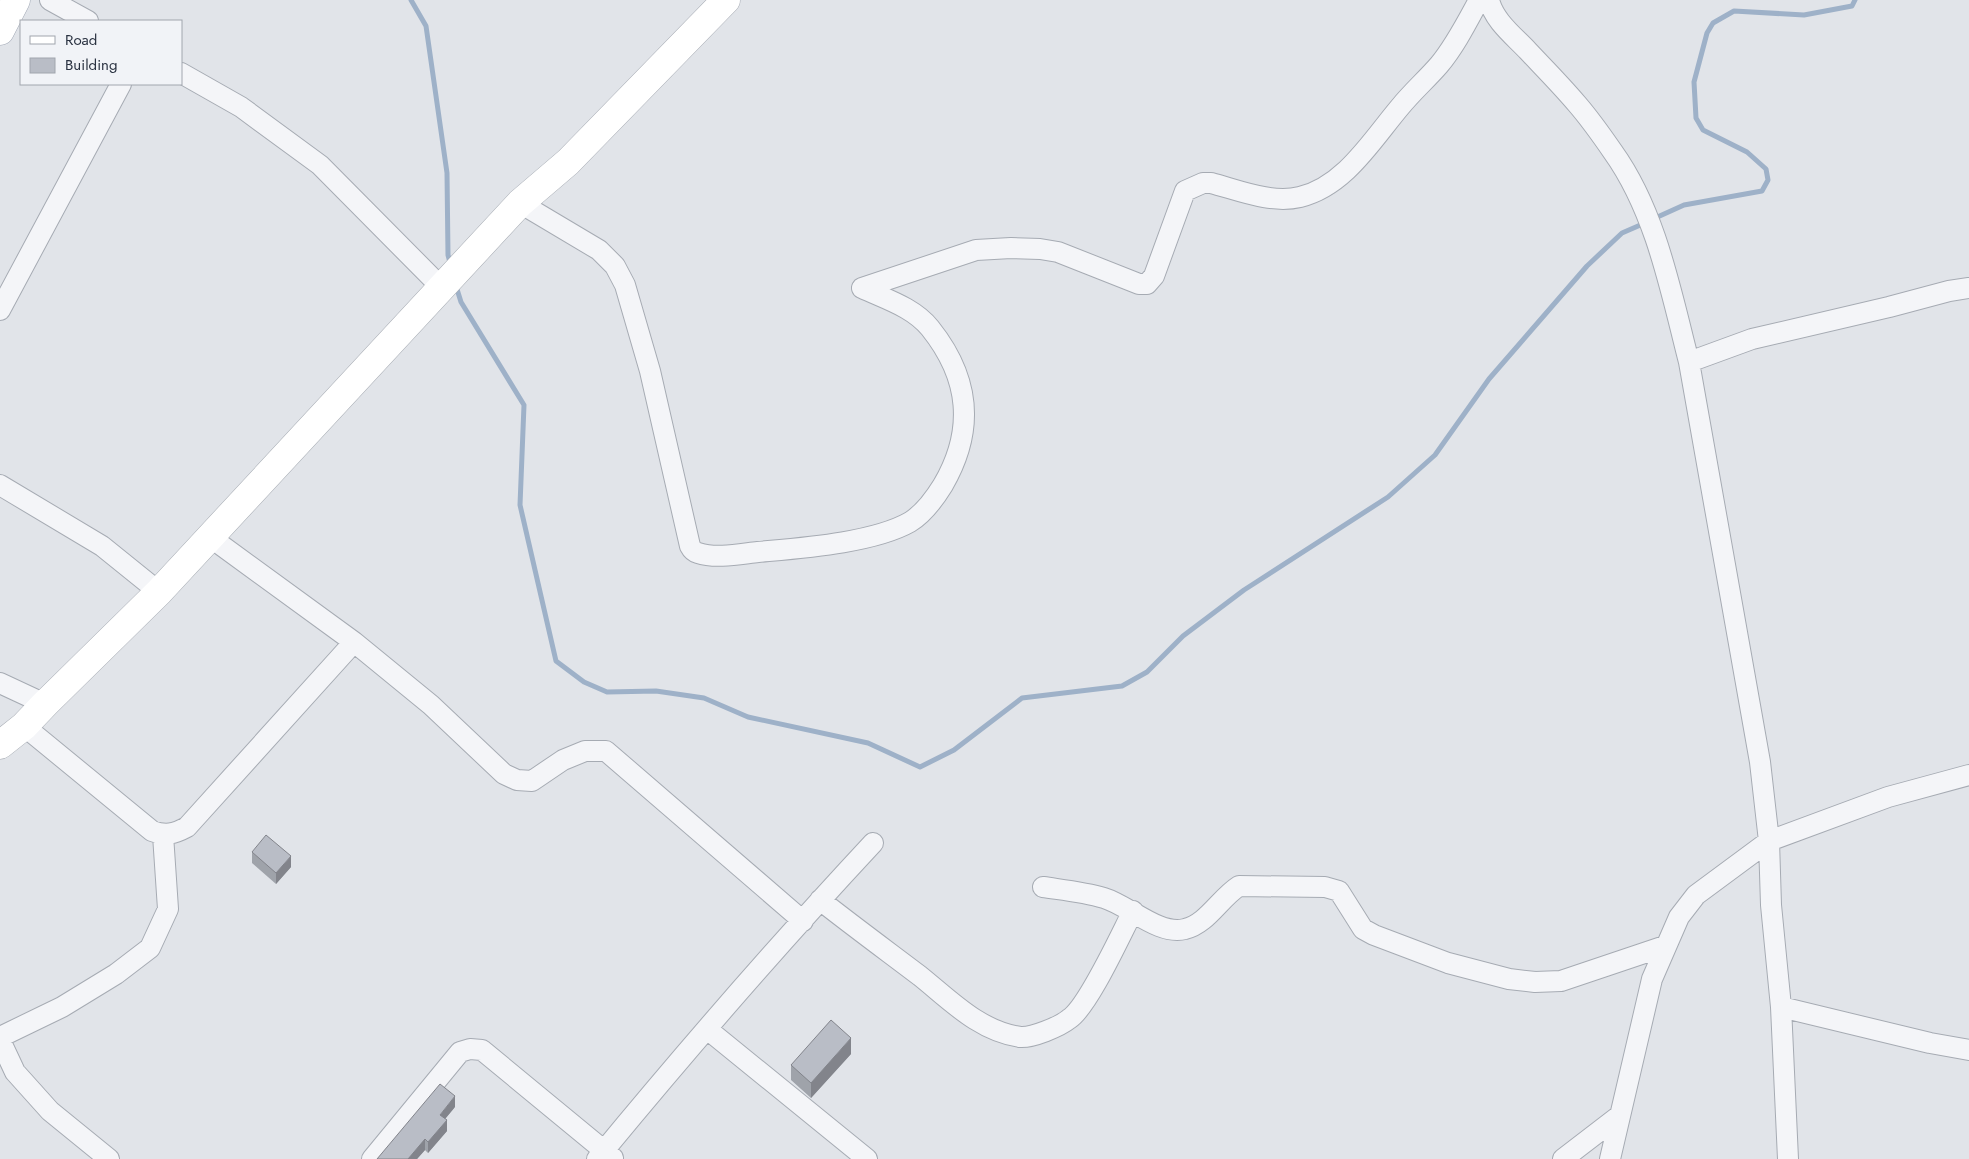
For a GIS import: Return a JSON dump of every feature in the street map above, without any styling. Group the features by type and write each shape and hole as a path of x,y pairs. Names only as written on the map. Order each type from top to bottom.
{"street":[{"path":"0,31 16,0"},
{"path":"50,0 86,20"},
{"path":"0,746 24,726 159,592 520,204 568,162 726,0"},
{"path":"520,204 599,250 615,266 624,285 650,371 688,539 693,551 706,555 734,555 831,544 883,533 911,522 926,508 939,491 953,468 964,435 965,413 960,388 950,358 929,326 907,308 862,288 969,252 1011,248 1058,252 1139,284 1147,284 1154,276 1185,191 1202,183 1211,183 1262,196 1300,197 1339,178 1440,64 1461,33 1479,0"},
{"path":"1488,0 1503,26 1577,104 1614,154 1635,188 1660,258 1689,362 1760,762 1769,841 1771,905 1781,1007 1788,1159"},
{"path":"182,74 241,107 320,165 442,288"},
{"path":"0,310 120,85"},
{"path":"1949,291 1969,272"},
{"path":"1689,362 1752,339 1949,291 1969,288"},
{"path":"0,485 102,546 159,592"},
{"path":"210,538 354,642 431,705 504,774 516,780 532,781 563,760 585,751 606,751 803,921"},
{"path":"24,726 152,831 163,835 175,834 187,828 354,642"},
{"path":"0,683 45,704"},
{"path":"1610,1159 1652,979 1679,917 1696,895 1769,841 1888,797 1969,775"},
{"path":"109,1159 44,1104 15,1072 0,1038 62,1007 116,974 150,948 168,909 163,835"},
{"path":"372,1159 460,1052 470,1049 482,1050 605,1156 707,1029 820,900 873,843"},
{"path":"1043,887 1104,898 1166,929 1185,929 1201,920 1238,886 1325,886 1339,891 1363,929 1448,963 1509,979 1535,982 1561,981 1665,946"},
{"path":"820,900 934,987 967,1015 1000,1031 1021,1037 1044,1032 1070,1019 1089,993 1133,912"},
{"path":"1781,1007 1969,1050"},
{"path":"707,1029 867,1159"},
{"path":"1563,1159 1619,1116"}],"building":[{"path":"266,835 291,856 276,873 252,852"},
{"path":"831,1020 851,1038 811,1083 791,1065"},
{"path":"440,1084 455,1096 440,1115 447,1120 428,1142 425,1139 408,1159 377,1159"}],"waterway":[{"path":"411,0 426,26 447,173 448,255 451,266"},
{"path":"1653,219 1684,205 1762,191 1768,180 1766,169 1747,152 1703,130 1696,118 1694,82 1707,33 1713,23 1734,11 1804,15 1852,6 1855,0"},
{"path":"456,286 461,302 524,405 520,505 556,661 584,682 607,692 656,691 704,698 748,717 868,743 920,767 954,750 1022,698 1122,686 1147,672 1183,636 1244,590 1388,497 1435,455 1489,379 1587,266 1622,233 1645,223"}]}
